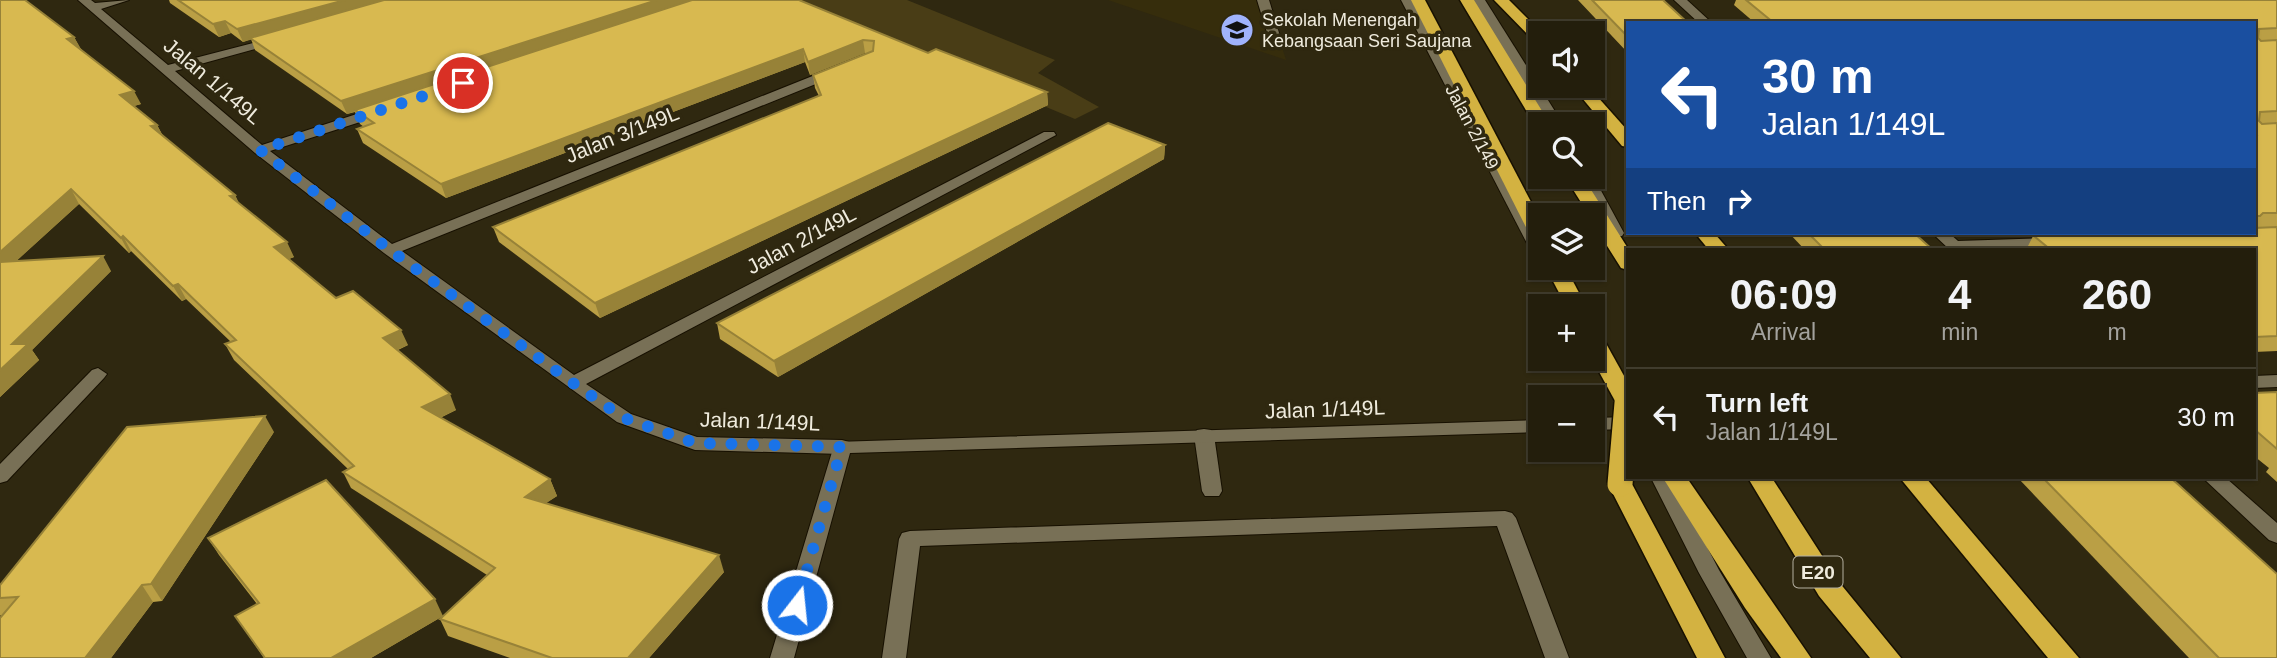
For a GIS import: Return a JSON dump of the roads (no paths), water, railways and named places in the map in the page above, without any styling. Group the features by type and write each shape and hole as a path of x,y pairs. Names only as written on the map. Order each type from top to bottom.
{"highway":[{"path":"1418,0 1528,214"},
{"path":"1467,0 1535,112"},
{"path":"1501,0 1528,27"},
{"path":"1590,98 1626,140"},
{"path":"1581,189 1626,261"},
{"path":"1605,363 1626,402"},
{"path":"1626,415 1620,484 1711,658"},
{"path":"1676,479 1755,601 1797,658"},
{"name":"E20","path":"1761,479 1829,589 1887,658"},
{"path":"1913,479 2064,658"}],"street":[{"path":"89,4 123,0"},
{"path":"1264,0 1277,46"},
{"name":"Jalan 2/149","path":"1407,0 1528,231"},
{"path":"1479,0 1549,112"},
{"path":"1680,0 1704,21"},
{"name":"Jalan 1/149L","path":"89,4 260,150 390,250 573,383 624,418 695,443 842,447 1528,426"},
{"path":"164,70 282,37"},
{"name":"Jalan 3/149L","path":"390,250 844,68"},
{"path":"260,150 390,107"},
{"name":"Jalan 2/149L","path":"573,383 1049,135"},
{"path":"1593,189 1626,250"},
{"path":"1942,235 1957,248 2062,242"},
{"path":"1605,371 1626,408"},
{"path":"0,476 98,374"},
{"path":"2256,382 2277,382"},
{"path":"1605,424 1626,424"},
{"path":"1204,435 1212,491"},
{"path":"782,658 842,447"},
{"path":"1662,479 1710,573 1759,658"},
{"path":"1755,479 1873,658"},
{"path":"2214,479 2277,535"},
{"path":"894,658 910,539 1505,518 1557,658"}],"place":[{"name":"Sekolah Menengah Kebangsaan Seri Saujana","path":"1237,30"}]}
